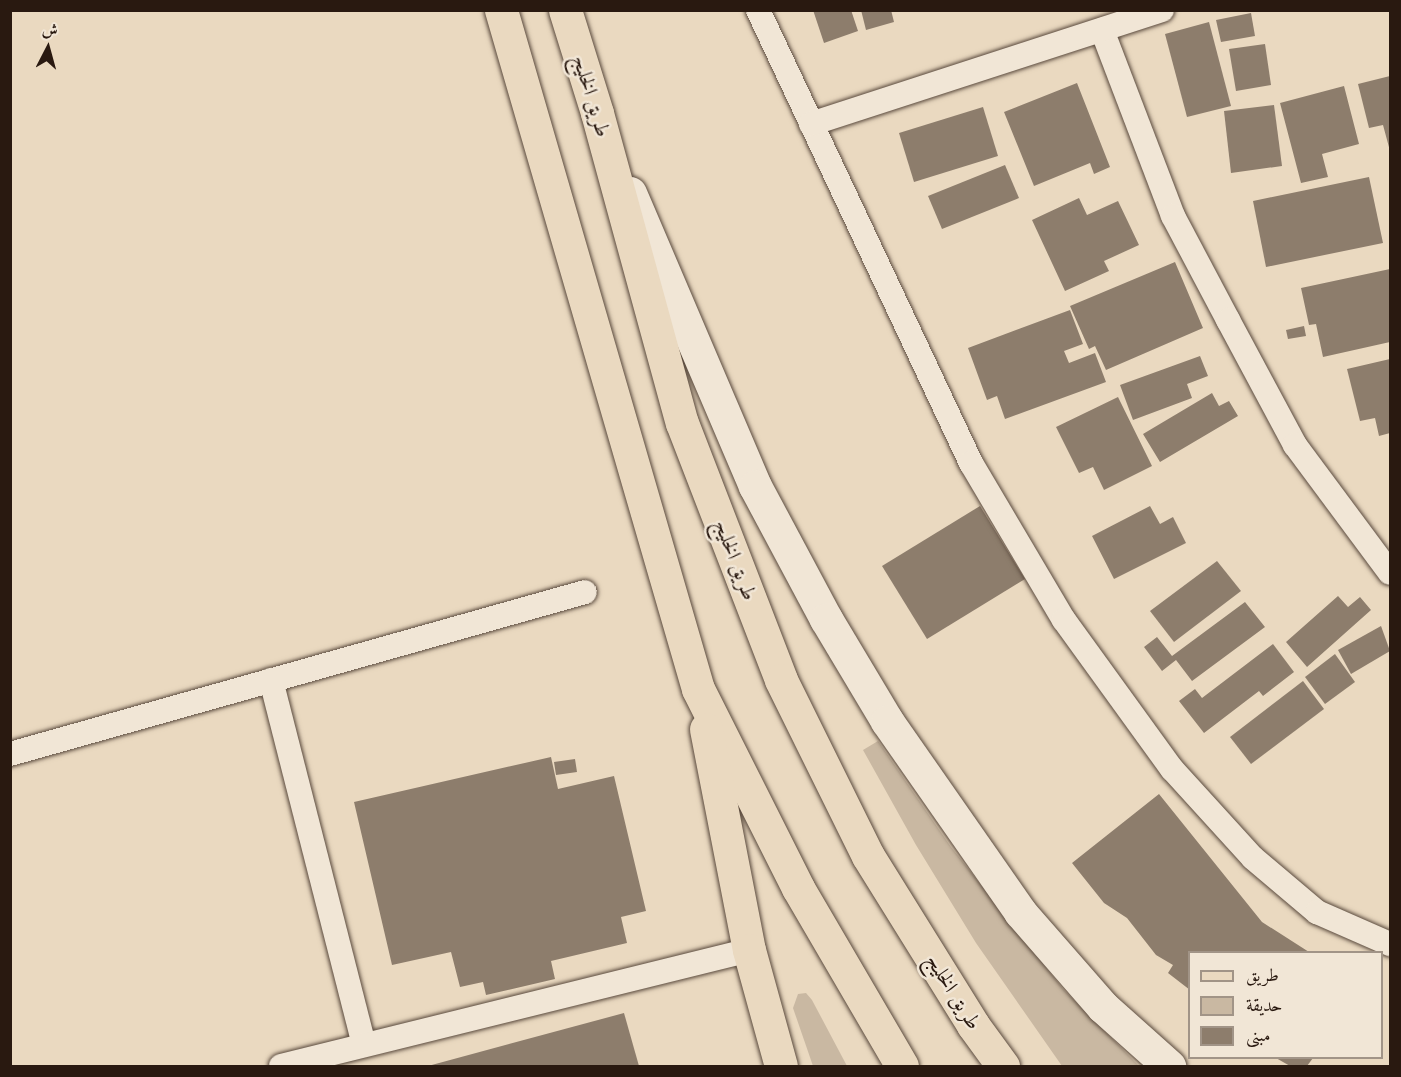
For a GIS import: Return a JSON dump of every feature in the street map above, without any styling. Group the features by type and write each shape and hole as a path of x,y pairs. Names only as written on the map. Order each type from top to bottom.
{"main road":[{"path":"501,10 698,689 749,950 781,1066"},
{"name":"طريق الخليج","path":"565,10 597,113 682,423 780,680 868,856 973,1025 1003,1066"},
{"path":"597,113 755,486 826,620 887,722 1020,912 1103,1006 1169,1066"},
{"path":"698,689 798,888 902,1065"},
{"path":"973,1025 981,1066"}],"street":[{"path":"758,10 971,463 1064,620 1172,769 1253,858 1317,912 1390,944"},
{"path":"811,124 1162,10"},
{"path":"1102,30 1173,216 1217,299 1295,445 1390,573"},
{"path":"10,754 585,592"},
{"path":"271,680 364,1044"},
{"path":"281,1066 749,950"}],"green space":[{"path":"878,741 951,847 1063,989 1139,1066 1062,1066 976,943 916,845 863,750"},
{"path":"806,993 812,1000 847,1066 813,1066 793,1008 798,994"}],"building":[{"path":"813,10 851,10 858,31 824,43"},
{"path":"861,10 891,10 894,22 866,30"},
{"path":"1251,13 1255,36 1221,42 1216,20"},
{"path":"1209,22 1231,106 1187,117 1165,34"},
{"path":"1265,44 1271,85 1236,91 1229,49"},
{"path":"1390,76 1390,151 1383,125 1369,128 1358,84"},
{"path":"1077,83 1110,167 1094,174 1090,163 1034,186 1004,112"},
{"path":"1344,86 1359,144 1322,154 1328,177 1301,183 1280,103"},
{"path":"1274,105 1282,166 1231,173 1224,111"},
{"path":"983,107 998,156 914,182 899,133"},
{"path":"1005,165 1019,198 942,229 928,196"},
{"path":"1369,177 1383,243 1266,267 1253,201"},
{"path":"1079,198 1087,215 1118,201 1139,245 1104,261 1109,271 1065,291 1032,220"},
{"path":"1175,262 1203,328 1106,370 1095,346 1089,349 1070,306"},
{"path":"1390,269 1390,342 1323,357 1316,324 1309,325 1301,288"},
{"path":"1070,310 1083,344 1064,351 1069,363 1095,353 1106,382 1005,419 997,396 987,400 968,348"},
{"path":"1304,326 1306,336 1288,339 1286,330"},
{"path":"1200,356 1208,376 1187,384 1192,398 1133,420 1120,385"},
{"path":"1390,359 1390,433 1379,436 1375,418 1360,421 1347,369"},
{"path":"1212,393 1219,406 1229,401 1238,416 1160,462 1143,434"},
{"path":"1118,397 1152,466 1104,490 1093,467 1079,473 1056,427"},
{"path":"980,506 1025,579 927,639 882,566"},
{"path":"1150,506 1160,524 1173,517 1186,543 1114,579 1092,536"},
{"path":"1217,561 1241,591 1174,642 1150,611"},
{"path":"1338,596 1348,607 1360,597 1371,610 1307,667 1286,642"},
{"path":"1245,602 1265,627 1192,681 1176,660 1162,671 1144,647 1157,637 1172,656"},
{"path":"1381,626 1390,651 1351,674 1338,650"},
{"path":"1273,644 1294,672 1263,696 1259,691 1204,733 1179,701 1195,689 1202,698"},
{"path":"1335,654 1355,682 1325,704 1305,677"},
{"path":"1303,681 1324,709 1251,764 1230,737"},
{"path":"551,757 558,789 614,776 646,911 621,917 627,943 551,961 555,979 486,995 483,982 460,987 451,952 392,965 354,802"},
{"path":"575,759 577,772 556,775 554,762"},
{"path":"1159,794 1262,922 1307,951 1188,951 1188,988 1168,973 1173,965 1156,955 1127,918 1104,903 1072,863"},
{"path":"624,1013 639,1066 428,1066"},
{"path":"1278,1059 1312,1059 1307,1066 1290,1066"}]}
